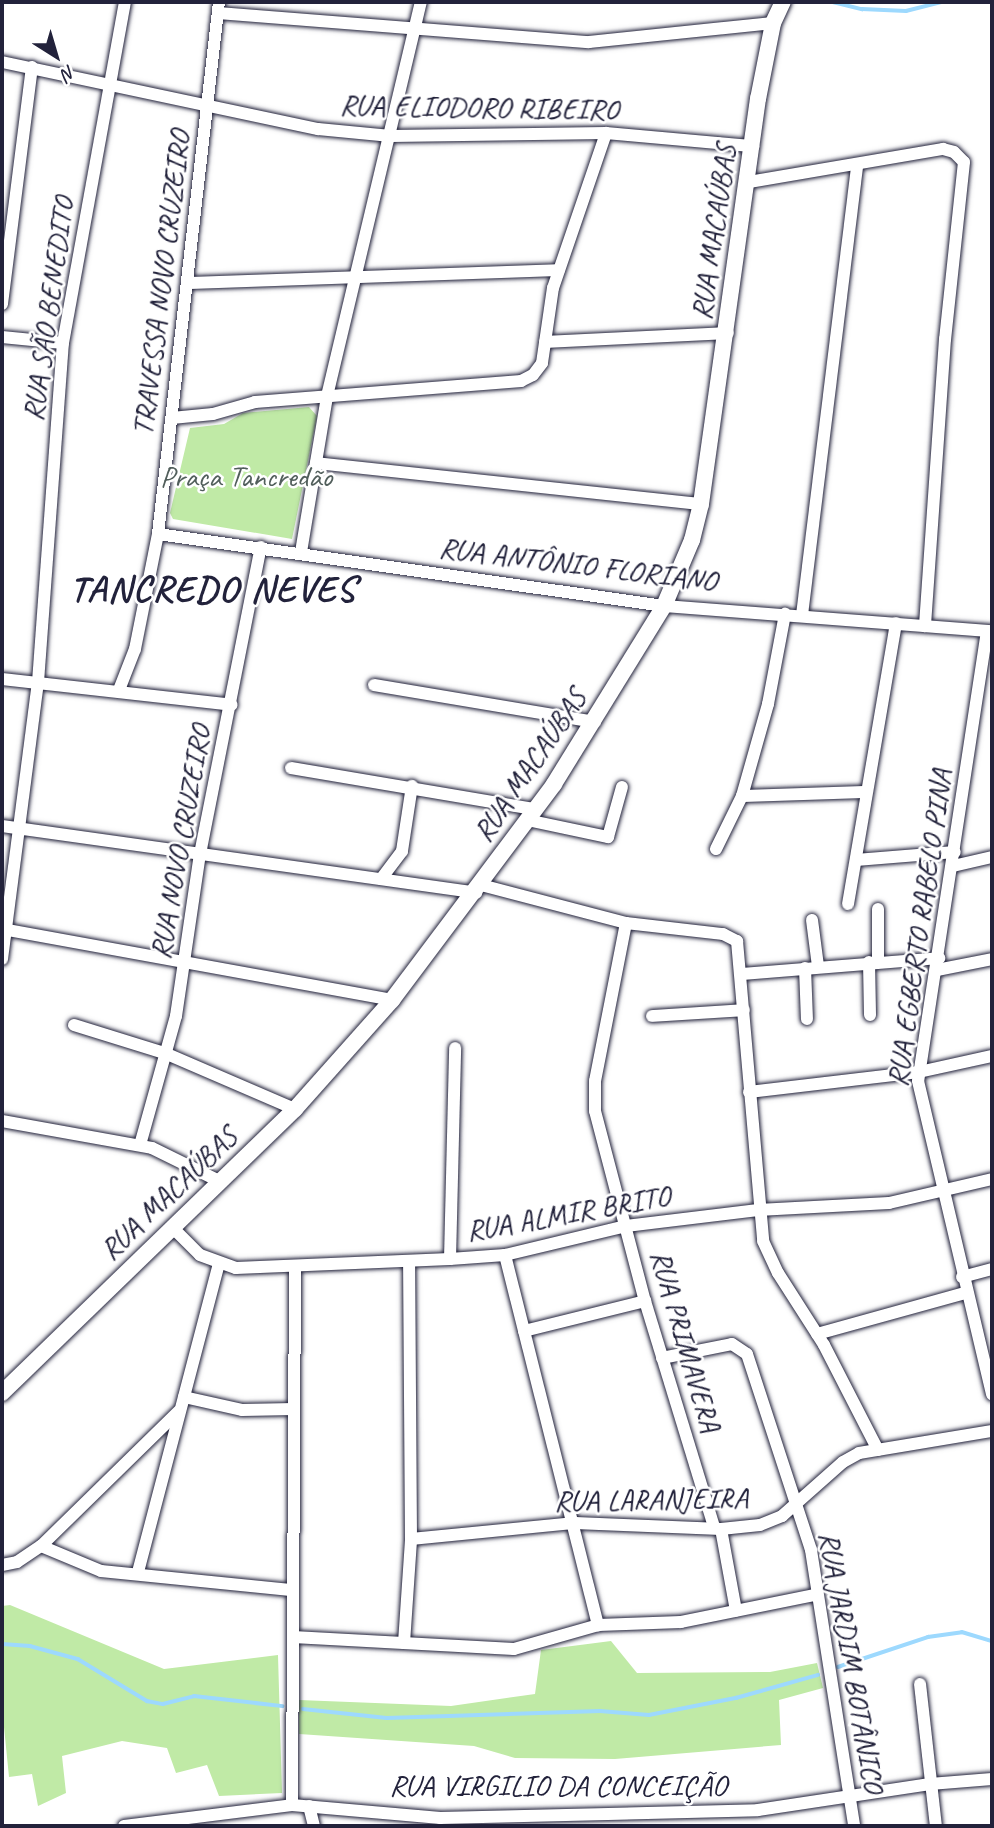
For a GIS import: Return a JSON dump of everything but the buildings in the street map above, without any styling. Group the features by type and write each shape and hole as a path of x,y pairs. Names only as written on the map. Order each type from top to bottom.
{"street":[{"name":"RUA SÃO BENEDITO","path":"2,959 38,682 63,343 125,2"},
{"path":"302,552 327,396 421,2"},
{"name":"RUA MACAÚBAS","path":"2,1393 295,1109 392,1000 479,889 531,815 595,722 664,606 701,504 773,23 783,2"},
{"path":"218,7 413,27 614,42 773,23"},
{"name":"TRAVESSA NOVO CRUZEIRO","path":"120,690 135,649 158,534 218,7"},
{"name":"RUA ELIODORO RIBEIRO","path":"2,62 208,108 318,129 391,136 606,133 753,146"},
{"path":"2,304 32,68"},
{"path":"172,418 213,414 255,402 521,381 542,363 559,270 606,133"},
{"path":"749,182 943,149 954,152 964,162 966,176 945,339 925,626"},
{"path":"802,615 857,164"},
{"path":"188,283 559,270"},
{"path":"545,342 728,332"},
{"path":"2,337 63,343"},
{"path":"316,463 701,504"},
{"name":"RUA ANTÔNIO FLORIANO","path":"158,534 302,552 664,606 990,631"},
{"name":"RUA NOVO CRUZEIRO","path":"140,1145 167,1054 200,854 232,705 261,547"},
{"path":"716,849 741,796 768,704 785,614"},
{"path":"848,904 865,792 896,624"},
{"name":"RUA EGBERTO RABELO PINA","path":"990,631 919,1072 921,1102 965,1293 990,1373 992,1394"},
{"path":"2,679 120,690 232,705"},
{"path":"374,685 595,722"},
{"path":"291,768 412,786 608,837 621,787"},
{"path":"382,879 402,851 412,786"},
{"path":"741,796 865,792"},
{"path":"2,826 382,879 479,889 626,923 730,935 740,947 748,1092 758,1210 764,1241 778,1273 817,1334 878,1450"},
{"path":"856,860 955,852"},
{"path":"953,866 992,857"},
{"path":"870,1016 878,909"},
{"path":"807,1019 811,920"},
{"name":"RUA PRIMAVERA","path":"626,923 594,1097 645,1301 717,1528 736,1611"},
{"path":"4,929 392,1000"},
{"path":"742,974 874,962 938,964 992,959"},
{"path":"652,1016 744,1010"},
{"path":"74,1025 167,1054 295,1109"},
{"path":"450,1259 455,1048"},
{"path":"748,1092 919,1072 992,1056"},
{"path":"2,1121 140,1145 169,1154 221,1182"},
{"name":"RUA ALMIR BRITO","path":"219,1264 295,1267 505,1255 626,1226 758,1210 889,1203 992,1179"},
{"path":"138,1572 219,1264 200,1255 173,1228"},
{"path":"505,1255 576,1523 598,1625"},
{"path":"404,1643 411,1539 409,1261"},
{"path":"292,1805 295,1267"},
{"path":"962,1277 992,1269"},
{"path":"817,1334 965,1293"},
{"path":"524,1331 645,1301"},
{"name":"RUA JARDIM BOTÂNICO","path":"662,1358 732,1344 744,1348 810,1550 815,1595 854,1826"},
{"path":"184,1397 242,1410 294,1409"},
{"path":"2,1565 17,1562 41,1546 180,1411"},
{"name":"RUA LARANJEIRA","path":"411,1539 576,1523 717,1528 760,1525 795,1505 843,1462 878,1450 992,1431"},
{"path":"41,1546 90,1568 293,1590"},
{"path":"293,1637 514,1649 598,1625 681,1622 815,1595"},
{"path":"920,1684 936,1826"},
{"name":"RUA VIRGILIO DA CONCEIÇÃO","path":"124,1826 201,1821 292,1805 441,1822 578,1820 758,1810 930,1784 992,1780"},
{"path":"309,1806 314,1826"}],"green space":[{"name":"Praça Tancredão","path":"309,407 317,416 292,539 173,519 170,513 190,428 224,424 243,413"},
{"path":"10,1605 164,1669 278,1655 282,1793 219,1796 207,1765 176,1773 167,1748 122,1741 62,1756 66,1793 38,1806 32,1774 9,1777 2,1707 2,1606"},
{"path":"611,1641 637,1673 770,1672 817,1663 823,1688 779,1700 781,1745 615,1759 515,1758 474,1746 299,1734 299,1700 451,1706 535,1694 541,1650"}],"waterway":[{"path":"833,2 862,9 906,11 943,2"},
{"path":"838,1667 928,1637 962,1632 992,1641"},
{"path":"2,1644 30,1646 78,1659 147,1701 163,1704 194,1696 282,1706"},
{"path":"303,1709 387,1718 600,1711 649,1715 736,1698 818,1675"}],"district":[{"name":"TANCREDO NEVES","path":"213,589"}]}
